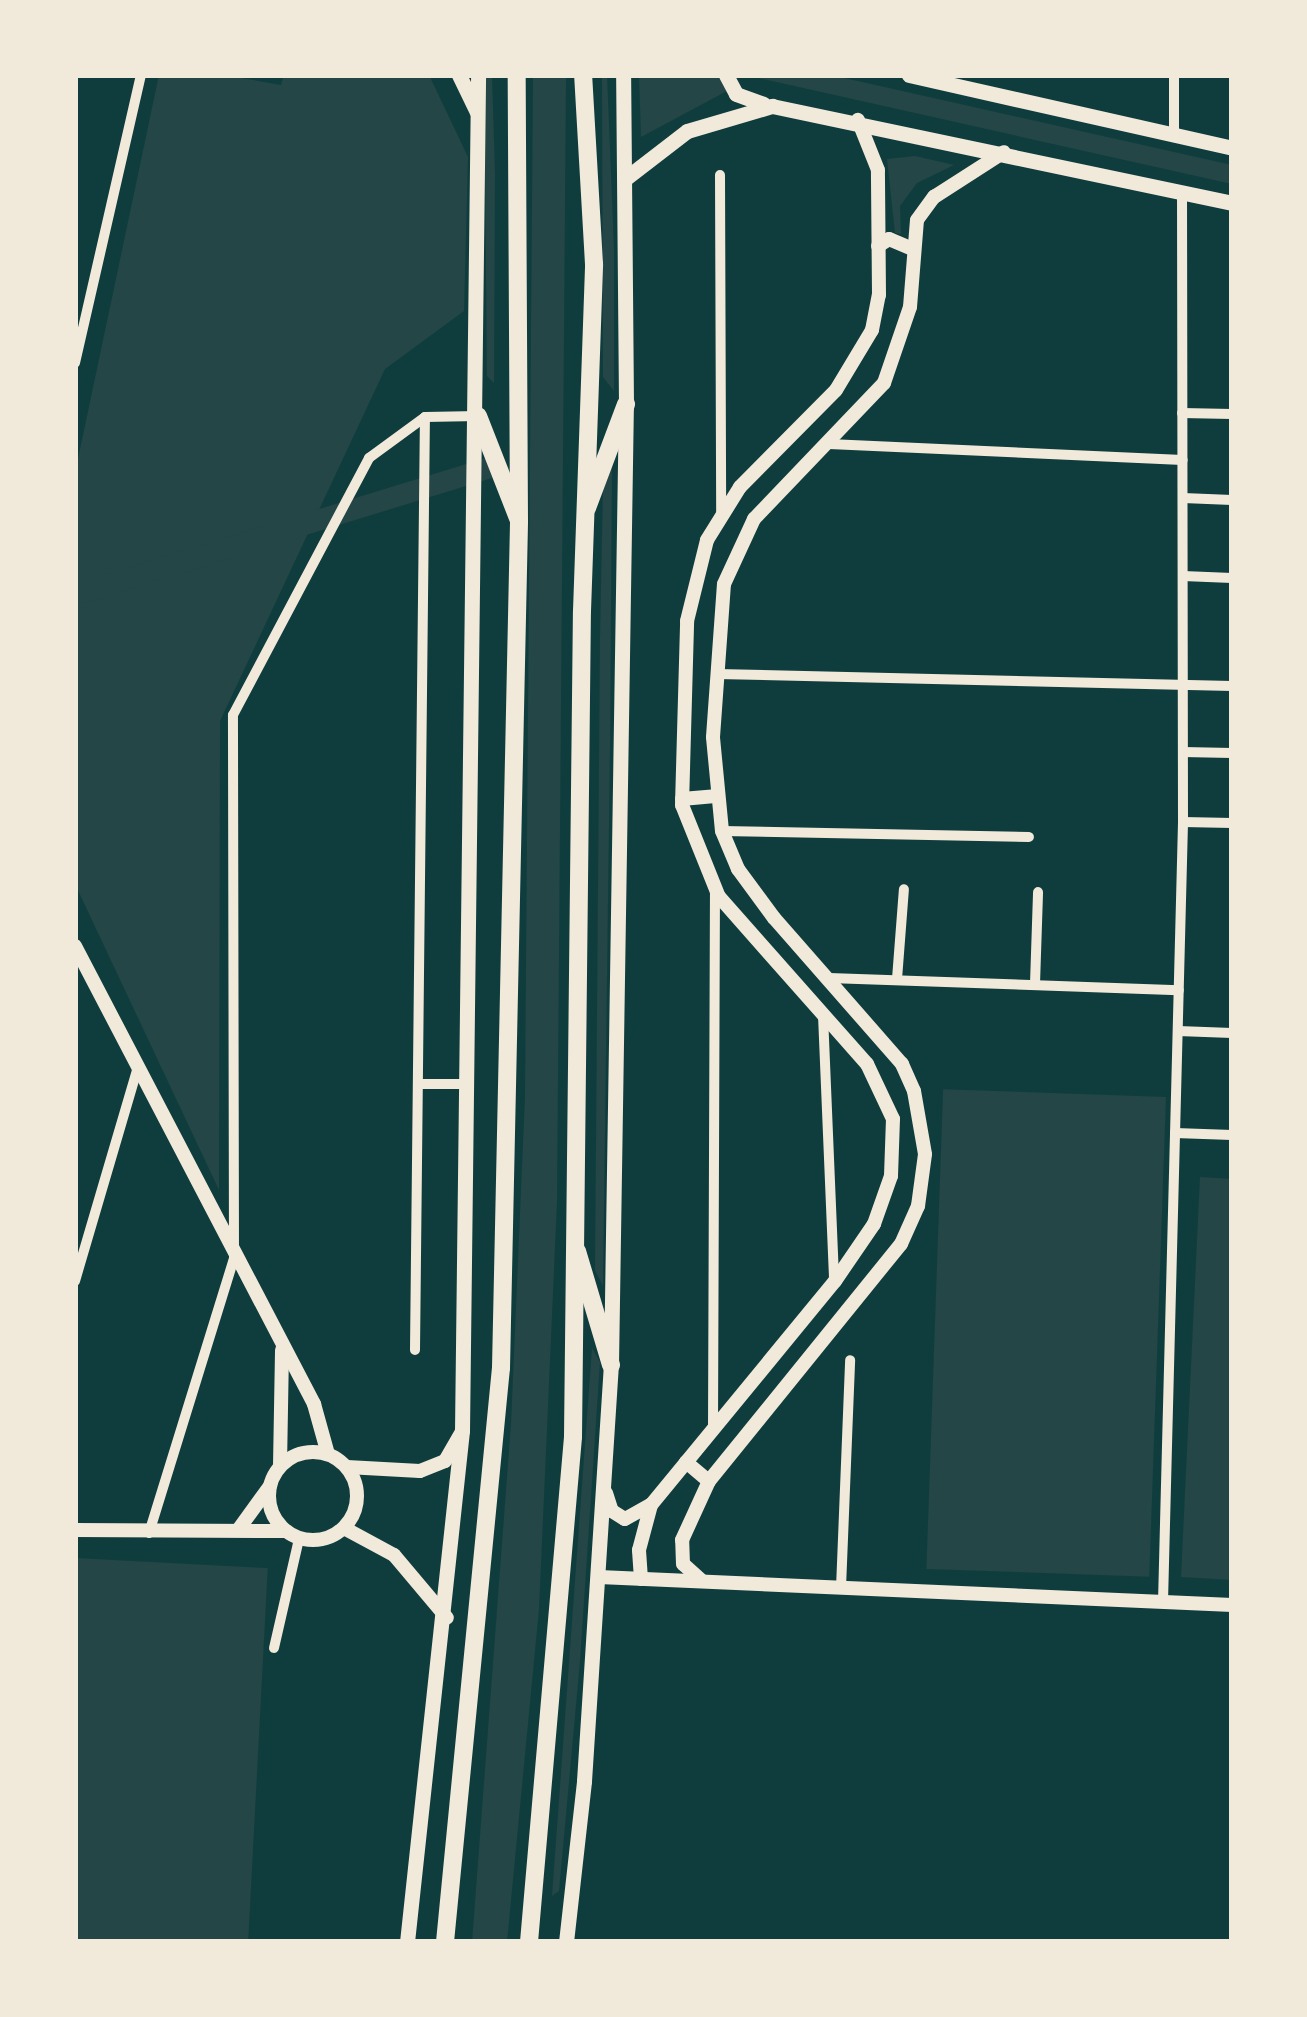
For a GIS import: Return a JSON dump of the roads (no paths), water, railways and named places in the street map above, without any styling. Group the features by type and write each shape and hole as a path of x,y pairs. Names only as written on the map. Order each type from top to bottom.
{"main road":[{"path":"459,75 482,120"},
{"path":"408,1942 446,1618 462,1432 482,120 478,75"},
{"path":"445,1942 501,1368 518,520 517,75"},
{"path":"530,1942 570,1489 577,1250 585,513 594,264 583,75"},
{"path":"566,1942 606,1492 611,1365 626,404 623,75"},
{"path":"726,75 736,94 772,106 858,120 1232,203"},
{"path":"916,76 1232,148"},
{"path":"626,178 687,131 772,106"},
{"path":"585,513 626,404"},
{"path":"478,416 518,520"},
{"path":"577,1250 611,1365"}],"street":[{"path":"75,363 80,310 141,75"},
{"path":"1174,75 1174,136"},
{"path":"714,1429 715,890 682,799 687,621 695,572 721,514 859,359 879,295 878,170 858,120"},
{"path":"702,1580 683,1564 682,1540 709,1481 873,1284 918,1206 925,1154 914,1091 902,1064 738,869 722,831 717,674 724,584 735,548 754,519 884,382 900,348 916,220 934,197 1004,152"},
{"path":"720,176 721,514"},
{"path":"1163,1602 1183,822 1182,192"},
{"path":"878,246 889,239 912,249"},
{"path":"1182,413 1232,414"},
{"path":"149,1533 234,1259 233,716 369,458 425,417 478,416"},
{"path":"415,1350 425,417"},
{"path":"829,444 1182,460"},
{"path":"1182,498 1232,500"},
{"path":"1183,576 1232,578"},
{"path":"717,674 1232,686"},
{"path":"1183,752 1232,753"},
{"path":"682,799 718,796"},
{"path":"1183,822 1232,823"},
{"path":"722,831 1030,837"},
{"path":"898,979 904,889"},
{"path":"606,1492 612,1511 625,1519 651,1505 834,1281 874,1224 895,1147 884,1094 867,1064 715,890"},
{"path":"1034,984 1038,892"},
{"path":"75,946 234,1259 314,1404 328,1454"},
{"path":"829,978 1179,990"},
{"path":"823,1015 834,1281"},
{"path":"1178,1031 1232,1034"},
{"path":"75,1281 138,1070"},
{"path":"418,1084 469,1084"},
{"path":"1175,1133 1232,1135"},
{"path":"238,1530 280,1466 282,1344"},
{"path":"842,1588 850,1360"},
{"path":"347,1468 420,1471 445,1462 462,1432"},
{"path":"75,1530 285,1531 299,1539 331,1537 344,1528 358,1498 347,1468 328,1454 302,1452 280,1466"},
{"path":"686,1462 709,1481"},
{"path":"270,1486 269,1502 285,1531"},
{"path":"641,1579 638,1550 651,1505"},
{"path":"344,1528 394,1555 446,1618"},
{"path":"274,1648 299,1539"},
{"path":"599,1577 1232,1605"}]}
